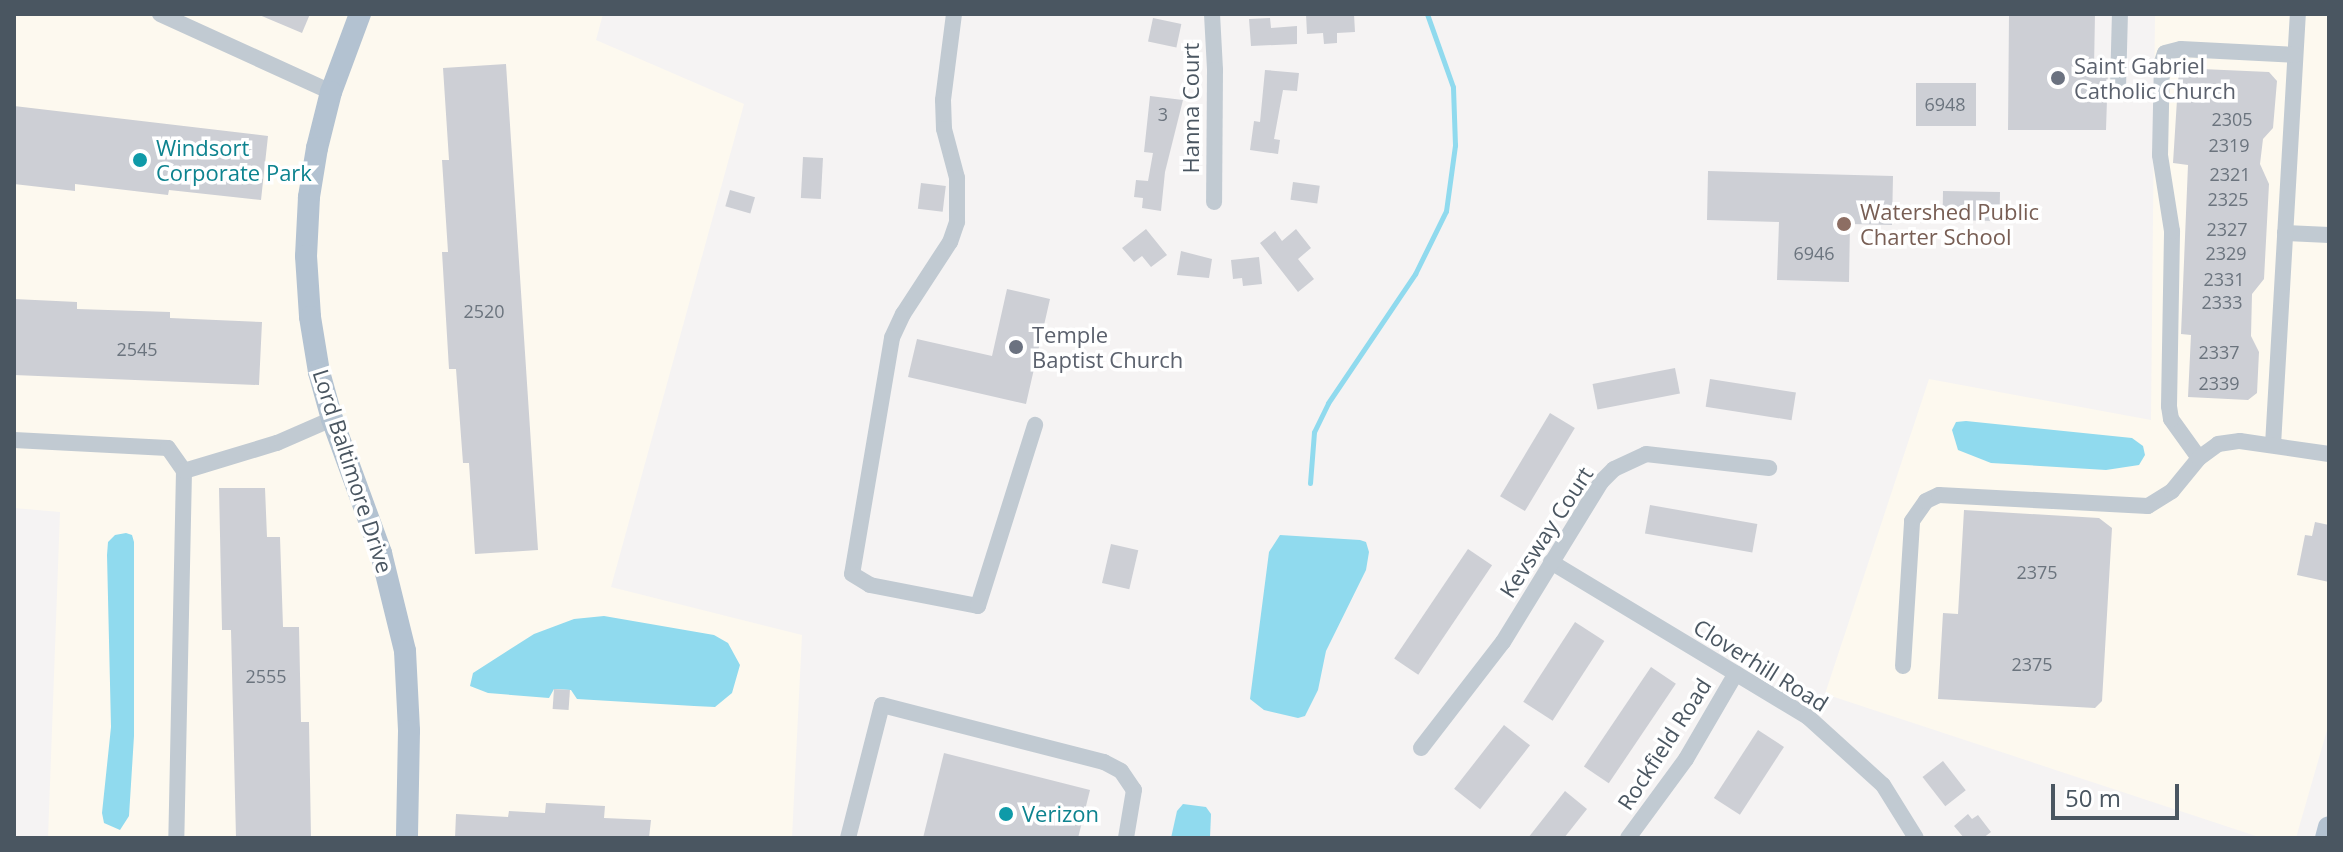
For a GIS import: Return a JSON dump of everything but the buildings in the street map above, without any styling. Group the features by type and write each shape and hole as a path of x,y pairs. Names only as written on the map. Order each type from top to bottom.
{"main road":[{"name":"Lord Baltimore Drive","path":"360,14 331,92 309,197 306,256 310,317 332,419 381,553 405,651 409,731 407,838"},
{"path":"2326,838 2329,827"}],"street":[{"path":"160,14 331,92"},
{"path":"954,14 943,100 944,129 957,178 957,222 950,242 903,314 892,338 852,574 870,585 978,606 1035,425"},
{"name":"Hanna Court","path":"1212,14 1214,202"},
{"path":"2118,88 2120,14"},
{"path":"2273,445 2298,14"},
{"path":"2199,458 2171,419 2169,406 2172,231 2160,155 2162,62 2165,53 2181,49 2295,55"},
{"path":"2285,233 2329,235"},
{"path":"184,471 277,443 332,419"},
{"path":"14,440 168,448 184,471 176,838"},
{"path":"1903,666 1912,521 1926,501 1939,495 2148,506 2172,491 2199,458 2229,441 2329,454"},
{"name":"Kevsway Court","path":"1421,748 1503,642 1601,482 1628,460 1646,454 1669,454 1769,468"},
{"name":"Cloverhill Road","path":"1551,562 1808,717 1837,740 1883,785 1916,838"},
{"name":"Rockfield Road","path":"1628,838 1686,759 1736,673"},
{"path":"848,838 882,705 1104,762 1121,771 1134,790 1126,838"}],"shaded area":[{"path":"14,14 603,14 596,40 744,104 611,587 802,635 792,838 48,838 60,512 14,508"},
{"path":"2155,14 2329,14 2329,723 2296,838 2262,838 1825,694 1929,379 2151,420"}],"water":[{"path":"1956,422 2132,438 2143,446 2145,455 2139,465 2106,470 1991,463 1958,450 1952,430"},
{"path":"115,535 132,535 134,542 134,736 129,816 120,830 104,823 102,813 111,727 107,555 108,542"},
{"path":"1280,535 1360,540 1366,542 1369,552 1366,570 1326,651 1318,690 1305,716 1298,718 1264,710 1250,699 1269,552"},
{"path":"604,616 714,635 728,643 740,665 732,693 715,707 577,699 571,690 554,689 549,698 488,693 470,686 473,673 534,634 574,619"},
{"path":"1183,804 1206,807 1211,814 1210,838 1171,838 1177,811"}],"waterway":[{"path":"1310,483 1314,432 1328,403 1415,274 1446,211 1455,145 1453,87 1427,14"}],"place":[{"name":"Saint Gabriel Catholic Church","path":"2058,78"},
{"name":"Windsort Corporate Park","path":"140,160"},
{"name":"Watershed Public Charter School","path":"1844,224"},
{"name":"Temple Baptist Church","path":"1016,347"},
{"name":"Verizon","path":"1006,814"}]}
